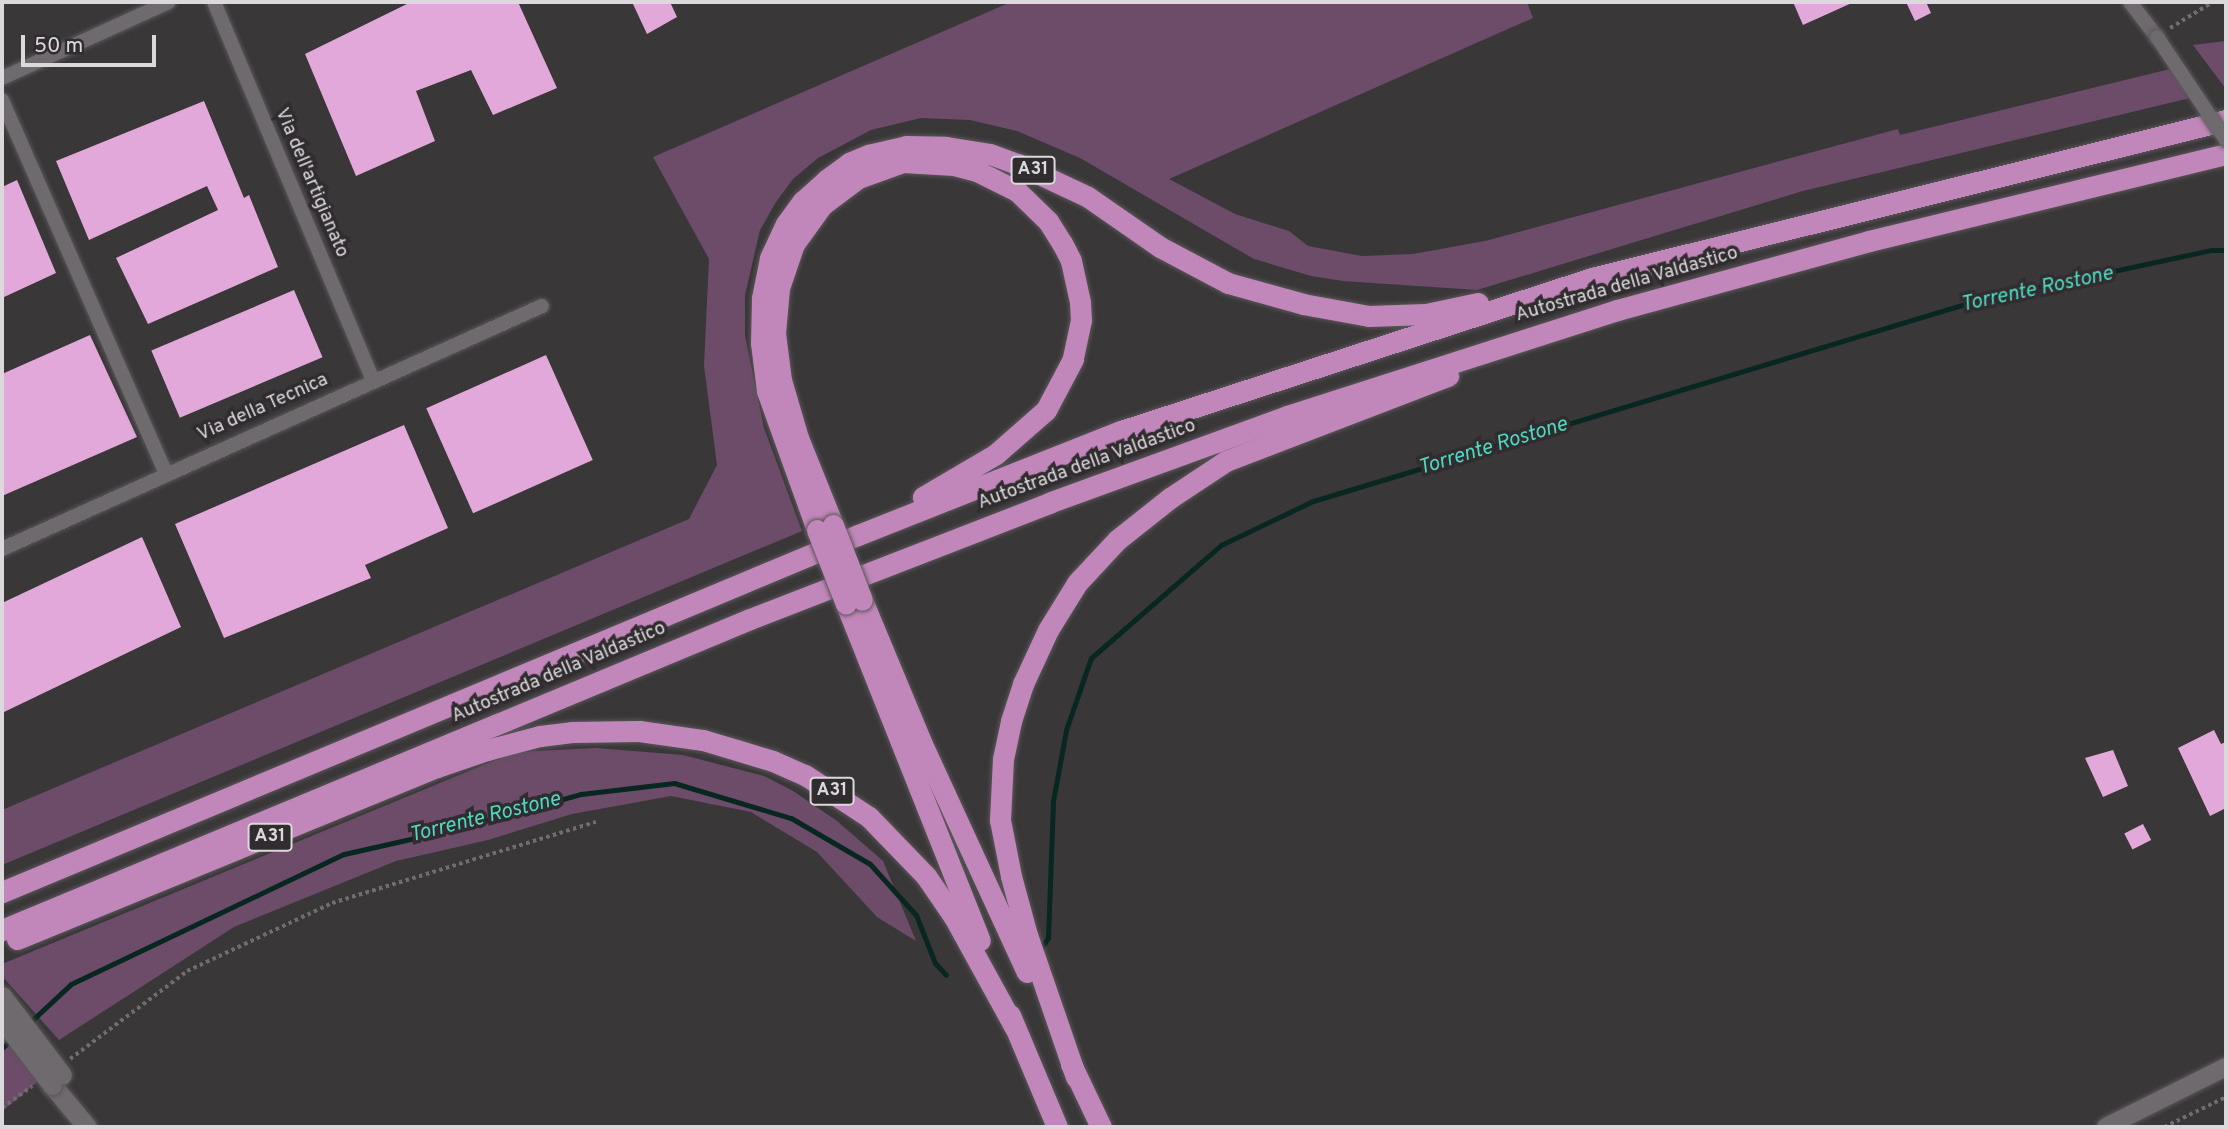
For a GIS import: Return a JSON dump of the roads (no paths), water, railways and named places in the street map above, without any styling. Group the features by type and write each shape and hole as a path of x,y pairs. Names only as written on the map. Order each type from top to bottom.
{"highway":[{"name":"Autostrada della Valdastico","path":"2,892 858,535 1121,431 1592,278 2226,120"},
{"name":"A31","path":"1057,1127 1015,1028 825,527 767,391 761,343 762,298 770,258 786,224 803,201 849,163 868,155 906,146 945,147 990,154 1018,164 1088,197 1160,247 1228,283 1303,304 1369,316 1426,314 1592,278"},
{"name":"Autostrada della Valdastico","path":"2,929 750,619 1014,516 1404,376 1617,310 1869,241 2226,154"},
{"name":"A31","path":"825,527 792,418 777,357 775,310 784,266 794,244 822,205 839,190 883,167 903,162 954,165 1000,180 1033,204 1048,221 1071,261 1077,281 1081,320 1066,376 1046,410 1018,437 968,473 858,535"},
{"name":"A31","path":"1076,1077 1027,935 1000,820 1003,759 1015,709 1048,631 1077,583 1117,540 1142,519 1226,461 1617,310"},
{"name":"A31","path":"854,602 1101,1127"},
{"name":"A31","path":"2,943 474,754 540,736 639,731 703,740 774,761 805,775 869,817 895,841 954,917 1015,1028"}],"main road":[{"path":"2,996 86,1125"},
{"path":"2,1020 53,1077"}],"street":[{"path":"2,78 169,2"},
{"name":"Via dell'artigianato","path":"214,2 373,380"},
{"path":"2130,2 2157,37 2226,140"},
{"path":"2,100 166,473"},
{"name":"Via della Tecnica","path":"2,549 542,306"},
{"path":"2106,1127 2226,1067"}],"waterway":[{"name":"Torrente Rostone","path":"1041,948 1048,938 1053,801 1066,730 1091,658 1221,545 1313,501 1975,301 2211,250 2226,250"},
{"name":"Torrente Rostone","path":"27,1025 71,984 344,854 459,828 581,794 674,783 791,818 870,864 916,915 935,963 946,975"},
{"name":"Torrente Rostone","path":"2,1048 12,1039"}]}
